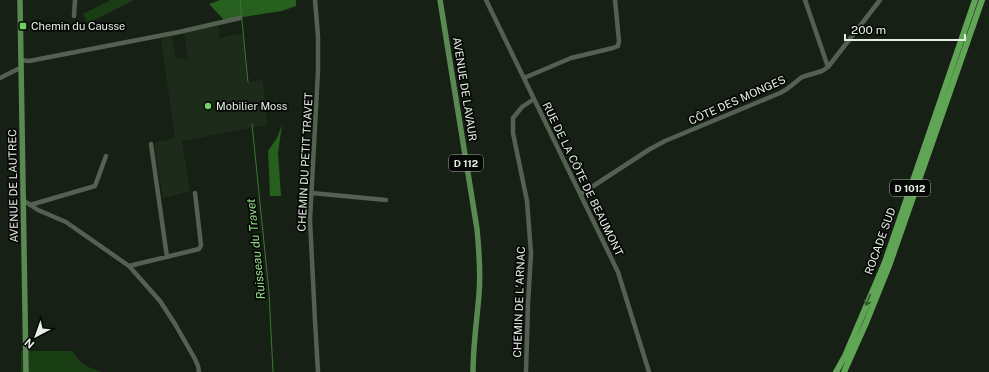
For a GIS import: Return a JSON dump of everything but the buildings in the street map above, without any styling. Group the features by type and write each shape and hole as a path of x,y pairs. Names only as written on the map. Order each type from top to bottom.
{"highway":[{"name":"ROCADE SUD","path":"836,372 845,356 885,262 975,0"},
{"name":"ROCADE SUD","path":"844,372 889,266 982,0"}],"main road":[{"name":"AVENUE DE LAUTREC","path":"20,0 26,372"},
{"name":"AVENUE DE LAVAUR","path":"440,0 478,236 479,293 473,355 473,372"}],"street":[{"path":"74,16 75,0"},
{"name":"CHEMIN DU PETIT TRAVET","path":"315,0 318,36 318,72 310,220 314,321 318,372"},
{"name":"RUE DE LA CÔTE DE BEAUMONT","path":"486,0 618,272 649,372"},
{"path":"524,78 571,58 616,47 619,43 615,0"},
{"path":"805,0 828,67"},
{"name":"CÔTE DES MONGES","path":"581,194 660,144 780,93 802,77 822,71 828,67 880,0"},
{"path":"21,60 29,61 179,32 240,18"},
{"path":"0,78 21,69"},
{"name":"CHEMIN DE L'ARNAC","path":"526,372 531,253 527,201 513,133 513,118 522,107 534,99"},
{"path":"151,144 167,257"},
{"path":"30,205 95,186 106,156"},
{"path":"129,266 199,249 201,244 195,193"},
{"path":"312,193 386,200"},
{"path":"23,200 38,210 66,222 129,266 160,301 195,359 199,372"}],"shaded area":[{"path":"218,26 220,38 243,33 248,82 263,80 267,125 182,141 190,191 163,198 154,143 175,138 161,39 172,36 176,59 182,58 188,60 184,33"}],"green space":[{"path":"111,0 134,0 88,23 83,14"},
{"path":"220,0 296,0 296,6 282,11 224,20 209,4"},
{"path":"282,125 278,153 281,196 270,196 268,151 277,138"},
{"path":"21,351 73,351 78,359 85,365 102,372 21,372"}],"waterway":[{"name":"Ruisseau du Travet","path":"240,0 248,82"},
{"name":"Ruisseau du Travet","path":"252,124 269,292 273,372"}],"place":[{"name":"Chemin du Causse","path":"23,26"},
{"name":"Mobilier Moss","path":"208,106"}]}
